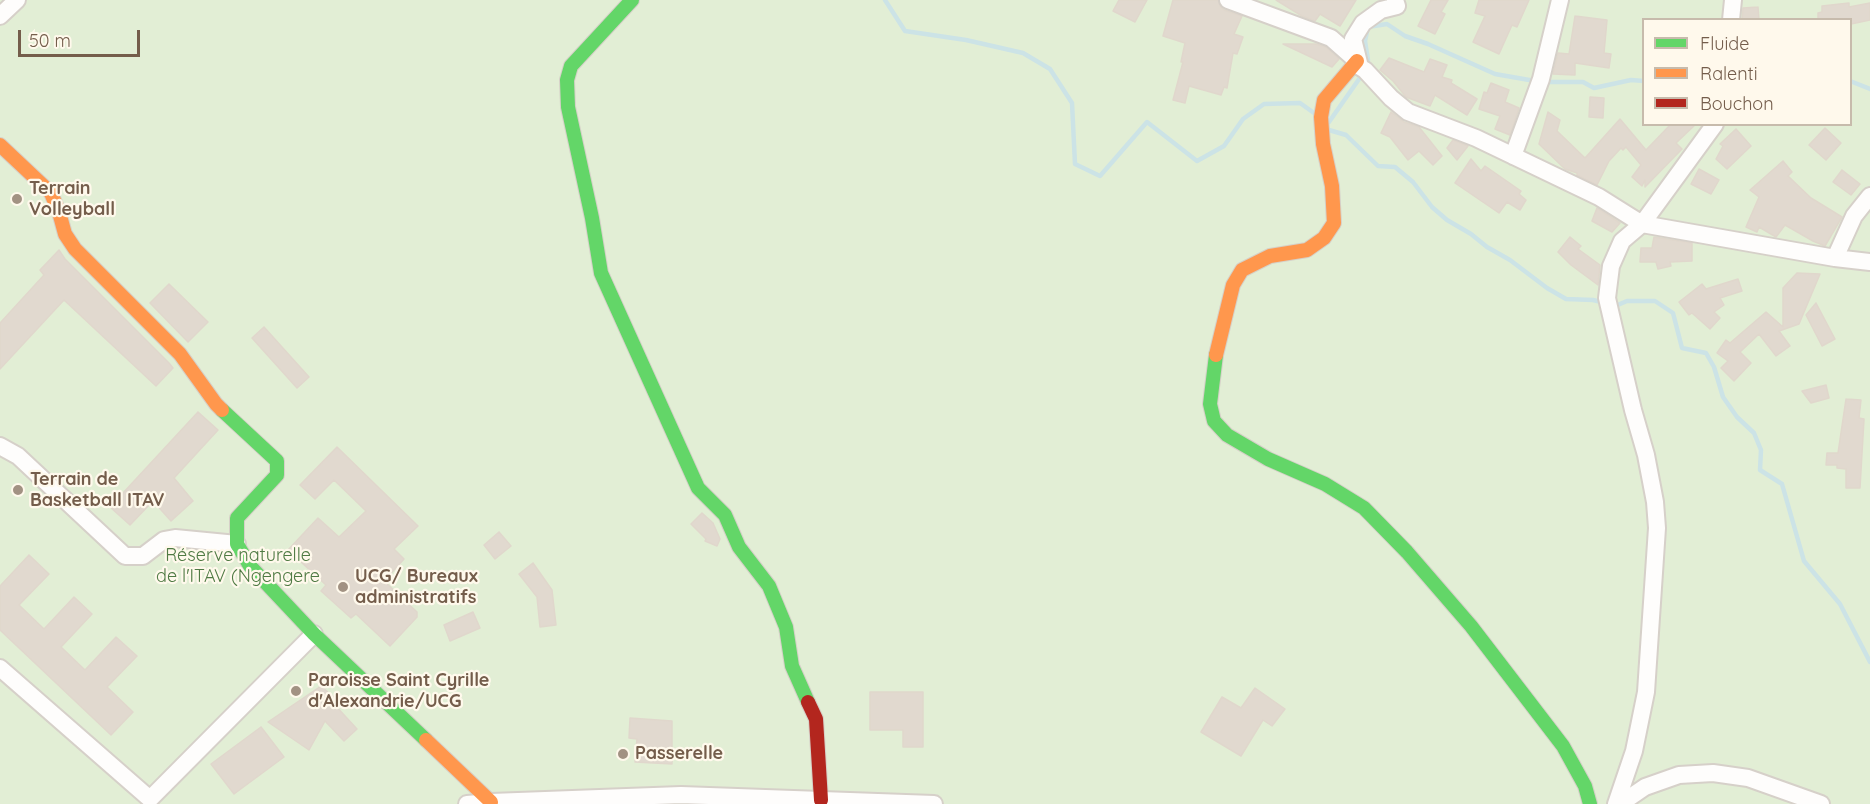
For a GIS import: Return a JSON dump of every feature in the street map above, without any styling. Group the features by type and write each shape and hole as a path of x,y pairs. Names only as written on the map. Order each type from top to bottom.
{"street":[{"path":"0,16 17,0"},
{"path":"632,0 571,66 567,80 568,107 592,218 601,273 698,488 725,515 739,547 769,586 786,627 792,666 816,719 821,800"},
{"path":"1228,0 1331,38 1408,112 1476,138 1599,197 1642,224 1835,258 1870,262"},
{"path":"1363,68 1353,39 1363,23 1382,10 1397,6 1395,0"},
{"path":"1513,156 1538,85 1560,0"},
{"path":"1731,18 1733,0"},
{"path":"1363,68 1332,88 1324,100 1321,117 1323,144 1332,186 1334,223 1324,238 1307,249 1270,256 1242,270 1233,285 1213,370 1210,404 1214,421 1227,435 1268,459 1325,484 1364,508 1407,552 1472,626 1563,746 1586,786 1590,804"},
{"path":"1618,804 1634,751 1646,692 1657,528 1655,502 1646,454 1633,410 1609,306 1611,266 1622,241 1642,224 1714,126"},
{"path":"0,145 51,193 65,234 75,249 180,354 216,404 277,461 277,475 237,518 237,544 250,566 314,634 491,802"},
{"path":"1835,258 1854,216 1870,196"},
{"path":"0,446 18,456 125,556 143,556 164,540 175,538 237,544"},
{"path":"0,668 151,802 314,634"},
{"path":"1618,804 1645,787 1679,775 1713,773 1748,778 1821,804"},
{"path":"467,804 681,795 934,804"}],"green space":[{"name":"Réserve naturelle de l'ITAV (Ngengere","path":"0,0 1870,0 1870,804 0,804"}],"building":[{"path":"1119,0 1147,0 1135,22 1113,11"},
{"path":"1173,0 1218,0 1224,10 1242,16 1234,34 1243,37 1237,54 1233,53 1227,88 1224,87 1221,95 1189,86 1185,103 1173,100 1183,62 1181,62 1185,43 1163,36"},
{"path":"1276,0 1356,0 1340,26 1320,14 1315,21 1302,16"},
{"path":"1431,0 1448,0 1441,12 1445,14 1435,34 1418,26"},
{"path":"1479,0 1529,0 1517,27 1512,25 1499,54 1473,42 1485,16 1475,13"},
{"path":"1849,3 1849,7 1870,3 1870,20 1852,24 1852,18 1818,18 1818,13 1822,12 1822,6"},
{"path":"1758,7 1759,18 1742,18 1743,8"},
{"path":"1575,16 1607,20 1604,53 1611,54 1609,68 1575,63 1575,75 1553,74 1558,53 1569,54"},
{"path":"1283,44 1316,44 1326,47 1339,59 1332,67"},
{"path":"1389,58 1424,72 1430,59 1447,65 1442,77 1452,80 1451,83 1477,99 1467,115 1435,95 1430,106 1406,97 1380,70"},
{"path":"1491,83 1509,90 1505,102 1519,108 1510,135 1495,129 1500,116 1479,109 1484,92 1487,93"},
{"path":"1590,97 1604,98 1603,118 1589,117"},
{"path":"1391,112 1404,122 1419,127 1442,156 1433,165 1419,151 1408,160 1390,137 1381,133"},
{"path":"1548,112 1560,120 1557,131 1585,158 1620,119 1646,150 1669,126 1694,126 1676,143 1682,149 1645,187 1645,180 1642,186 1632,177 1641,165 1626,147 1623,150 1621,148 1609,161 1597,185 1565,169 1539,144"},
{"path":"1825,128 1841,143 1826,160 1809,145"},
{"path":"1736,129 1751,146 1727,169 1716,159 1723,146 1720,144"},
{"path":"1453,140 1468,146 1457,160 1447,148"},
{"path":"1471,159 1481,171 1485,166 1521,191 1519,194 1526,200 1520,210 1507,202 1499,213 1455,183"},
{"path":"1783,161 1792,172 1788,176 1811,198 1842,217 1825,246 1785,225 1776,237 1759,227 1757,232 1746,227 1759,197 1750,190"},
{"path":"1699,169 1719,180 1711,194 1691,184"},
{"path":"1842,170 1860,184 1851,195 1833,182"},
{"path":"1597,208 1620,223 1612,232 1592,221"},
{"path":"1570,237 1581,246 1578,249 1600,265 1598,285 1558,252"},
{"path":"1654,237 1692,243 1692,261 1670,262 1671,266 1658,269 1656,262 1640,262 1641,248 1652,248"},
{"path":"59,250 65,259 173,368 156,386 64,300 0,369 0,323 44,275 40,270"},
{"path":"1797,273 1820,274 1799,324 1779,331 1790,346 1776,356 1759,334 1740,352 1751,363 1734,381 1721,368 1728,361 1717,353 1726,340 1730,343 1766,312 1783,327 1783,288"},
{"path":"1738,279 1742,291 1720,298 1724,305 1714,312 1720,318 1710,329 1692,313 1689,315 1679,302 1702,284 1706,289"},
{"path":"169,284 208,322 188,342 150,303"},
{"path":"1816,303 1835,339 1822,346 1806,315"},
{"path":"264,327 309,377 297,388 252,338"},
{"path":"1826,385 1829,398 1811,403 1802,391"},
{"path":"1846,399 1861,400 1859,418 1864,419 1860,488 1846,488 1846,469 1837,468 1837,465 1826,465 1827,453 1838,453"},
{"path":"198,412 218,430 174,478 193,501 171,521 153,501 130,525 110,507"},
{"path":"337,447 418,526 394,549 404,559 384,581 417,612 417,617 390,646 356,614 351,618 321,591 326,585 288,550 318,518 339,537 366,511 334,480 315,499 300,485"},
{"path":"702,513 713,523 720,539 717,546 705,541 706,539 691,524"},
{"path":"499,532 511,546 495,559 484,545"},
{"path":"29,555 49,574 19,605 44,629 74,597 92,614 61,647 85,670 116,637 137,656 107,687 133,712 111,735 0,630 0,586"},
{"path":"533,563 552,590 556,625 540,627 537,597 519,574"},
{"path":"473,612 480,628 450,641 444,625"},
{"path":"321,686 337,700 334,704 357,729 344,741 325,721 309,750 268,722"},
{"path":"1255,688 1285,709 1272,726 1263,720 1241,756 1201,732 1222,697 1241,708"},
{"path":"870,692 923,692 923,747 903,747 903,730 870,730"},
{"path":"630,718 672,721 672,764 635,762 637,739 629,738"},
{"path":"261,727 284,757 234,794 211,764"}],"waterway":[{"path":"885,0 905,31 966,40 1023,53 1050,69 1072,103 1075,164 1100,176 1147,122 1197,161 1224,146 1243,119 1264,104 1300,103 1314,113"},
{"path":"1368,60 1365,41 1368,27 1387,24 1405,36 1495,74 1535,81"},
{"path":"1329,122 1364,72"},
{"path":"1544,82 1583,82 1594,88 1631,80 1642,81"},
{"path":"1852,82 1870,89"},
{"path":"1329,130 1346,135 1378,166 1395,167 1413,182 1432,207 1447,220 1510,260 1547,288 1566,299 1605,303"},
{"path":"1613,307 1627,301 1655,301 1673,313 1682,348 1706,353 1714,367 1723,397 1737,417 1754,433 1761,450 1760,470 1782,484 1804,561 1840,604 1870,662"}],"traffic: fast":[{"path":"632,0 571,66 567,80 568,107 592,218 601,273 698,488 725,515 739,547 769,586 786,627 792,666 808,702"},
{"path":"1216,355 1210,404 1214,421 1227,435 1268,459 1325,484 1364,508 1407,552 1471,626 1563,746 1585,786 1590,804"},
{"path":"222,410 277,461 277,475 237,518 237,544 250,566 314,634 426,740"}],"traffic: slow":[{"path":"1216,355 1233,285 1242,270 1270,256 1307,250 1324,238 1334,223 1332,186 1323,144 1321,117 1324,100 1357,61"},
{"path":"0,145 51,193 65,234 75,249 180,354 222,410"},
{"path":"426,740 491,802"}],"traffic: jam":[{"path":"808,702 816,719 821,800"}],"place":[{"name":"Terrain Volleyball","path":"17,199"},
{"name":"Terrain de Basketball ITAV","path":"18,490"},
{"name":"UCG/ Bureaux administratifs","path":"343,587"},
{"name":"Paroisse Saint Cyrille d'Alexandrie/UCG","path":"296,691"},
{"name":"Passerelle","path":"623,754"}]}
